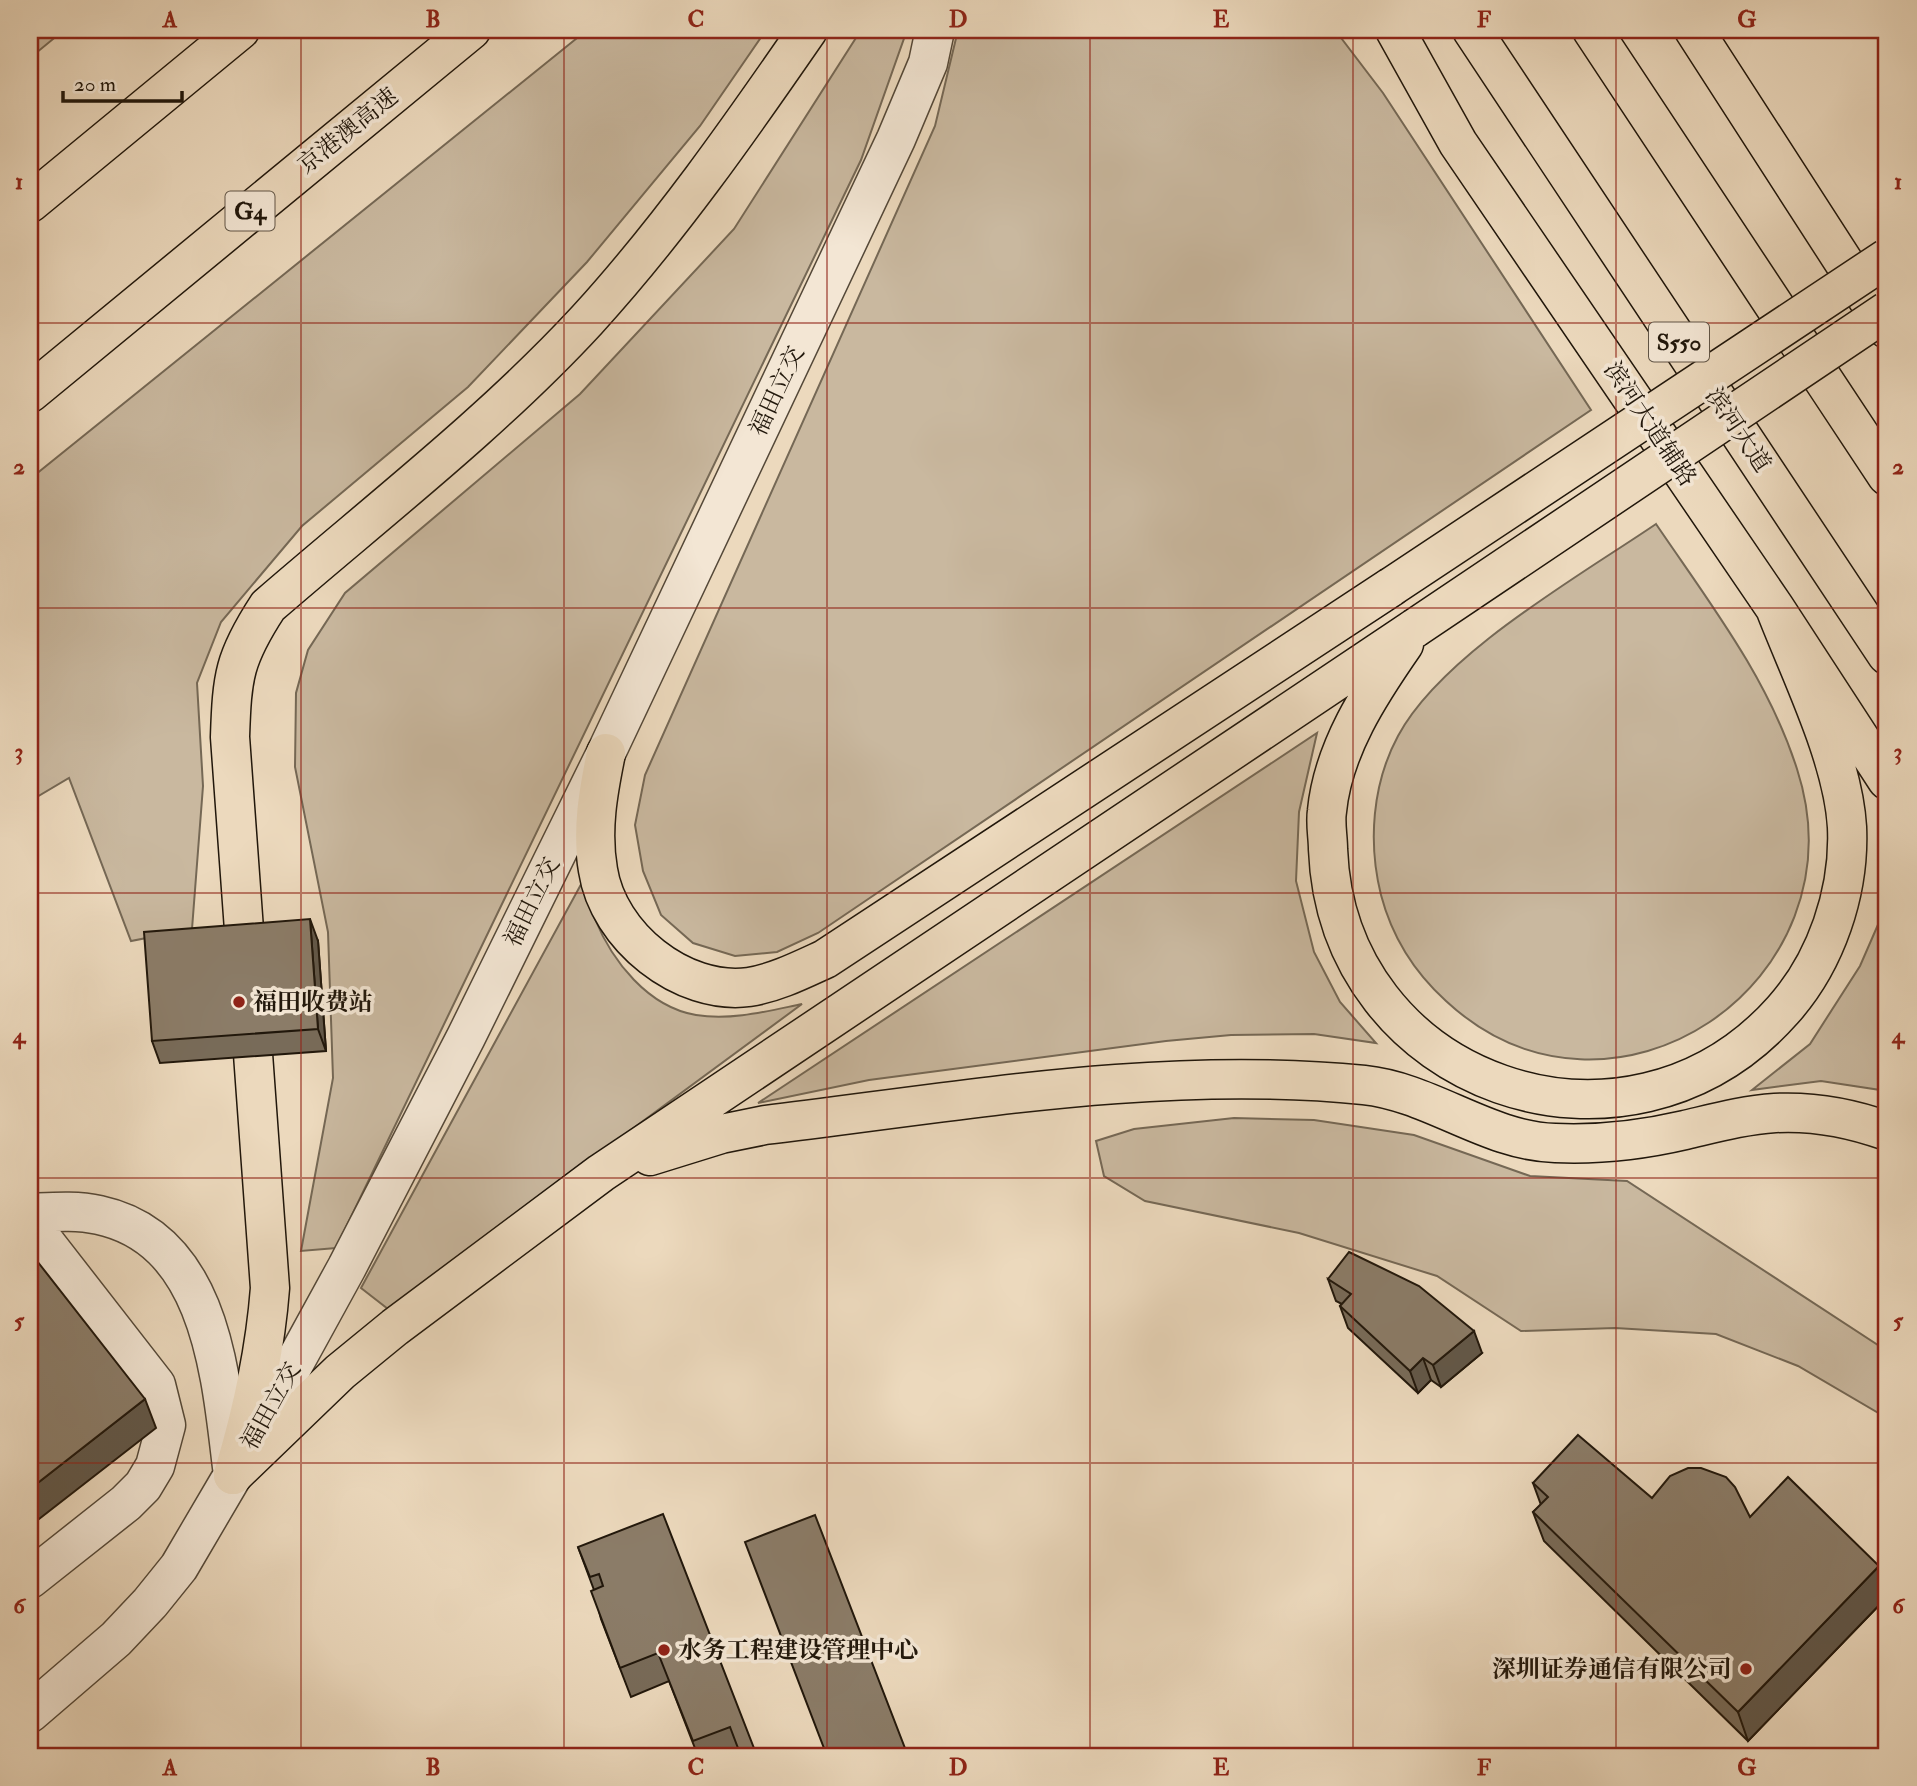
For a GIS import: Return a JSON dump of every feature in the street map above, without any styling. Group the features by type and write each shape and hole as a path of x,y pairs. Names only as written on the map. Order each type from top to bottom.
{"main road":[{"path":"30,203 240,30"},
{"name":"京港澳高速","path":"30,393 471,30"},
{"path":"233,1475 256,1396 266,1342 270,1288 230,737 232,683 244,643 268,606 528,380 634,268 713,167 808,30"},
{"name":"滨河大道辅路","path":"1379,30 1413,67"},
{"name":"滨河大道辅路","path":"1395,30 1413,67 1458,144 1775,608 1887,780"},
{"name":"滨河大道","path":"1472,30 1887,655"},
{"path":"1592,30 1887,476"},
{"path":"1694,30 1887,329"},
{"path":"606,753 594,826 598,872 615,913 639,947 673,972 707,985 748,987 788,976 825,959 1887,258"},
{"path":"233,1475 331,1381 395,1326 601,1173 1887,311"},
{"path":"1415,628 1380,679 1342,748 1327,811 1329,884 1349,948 1379,998 1413,1035 1473,1075 1542,1098 1592,1101 1656,1092 1716,1067 1762,1034 1798,993 1825,945 1843,884 1847,826 1836,766 1775,608"},
{"path":"601,1173 672,1148 765,1125 1133,1082 1248,1078 1368,1086 1424,1099 1487,1128 1551,1143 1614,1143 1737,1117 1775,1113 1819,1114 1887,1131"}],"street":[{"name":"福田立交","path":"30,1713 116,1639 150,1603 179,1567 233,1475 416,1134 606,753 896,139 928,63 935,30"},
{"path":"30,1213 71,1212 100,1215 132,1227 158,1245 178,1267 195,1293 209,1331 221,1382 233,1475"},
{"path":"30,1223 156,1385 166,1425 155,1466 143,1486 126,1503 30,1579"}],"shaded area":[{"path":"30,30 64,30 30,58"},
{"path":"587,30 766,30 700,126 587,262 468,387 302,526 221,622 197,683 203,786 192,929 131,941 69,778 30,801 30,479"},
{"path":"861,30 907,30 861,160 336,1248 301,1251 333,1078 328,932 295,767 296,693 308,650 345,593 580,394 734,229"},
{"path":"958,30 1335,30 1383,93 1591,410 818,933 777,952 735,956 693,943 661,915 643,871 635,825 645,775 935,126"},
{"path":"1656,524 1736,642 1770,703 1797,769 1808,846 1794,917 1760,976 1709,1022 1648,1051 1580,1059 1511,1044 1446,1001 1434,990 1414,966 1391,925 1377,875 1375,814 1383,774 1398,736 1419,706 1446,676 1514,619"},
{"path":"1317,733 1299,812 1296,881 1314,952 1340,1002 1376,1043 1314,1034 1231,1035 1166,1041 869,1080 758,1103"},
{"path":"585,877 595,919 611,951 634,980 662,1003 709,1017 749,1014 802,1004 388,1309 361,1288"},
{"path":"1887,904 1887,1091 1821,1081 1752,1090 1810,1044 1860,966"},
{"path":"1234,1118 1314,1120 1414,1135 1530,1176 1627,1181 1887,1351 1887,1418 1798,1366 1716,1334 1615,1328 1521,1331 1437,1276 1299,1233 1145,1201 1104,1176 1096,1141 1134,1129"}],"building":[{"name":"福田收费站","path":"310,919 318,1029 152,1041 144,932"},
{"path":"30,1252 145,1399 30,1489"},
{"path":"1349,1252 1419,1286 1474,1331 1433,1365 1423,1358 1410,1371 1340,1306 1351,1294 1328,1279"},
{"name":"深圳证券通信有限公司","path":"1578,1435 1652,1498 1670,1476 1688,1468 1701,1468 1726,1477 1735,1487 1750,1517 1788,1477 1879,1566 1738,1712 1533,1512 1548,1497 1533,1483"},
{"name":"水务工程建设管理中心","path":"663,1514 757,1756 741,1756 730,1727 693,1741 658,1653 620,1668 591,1591 603,1586 599,1574 590,1577 578,1547"},
{"name":"水务工程建设管理中心","path":"815,1515 908,1756 827,1756 745,1542"}],"place":[{"name":"福田收费站","path":"239,1002"},
{"name":"水务工程建设管理中心","path":"664,1650"},
{"name":"深圳证券通信有限公司","path":"1746,1669"}]}
